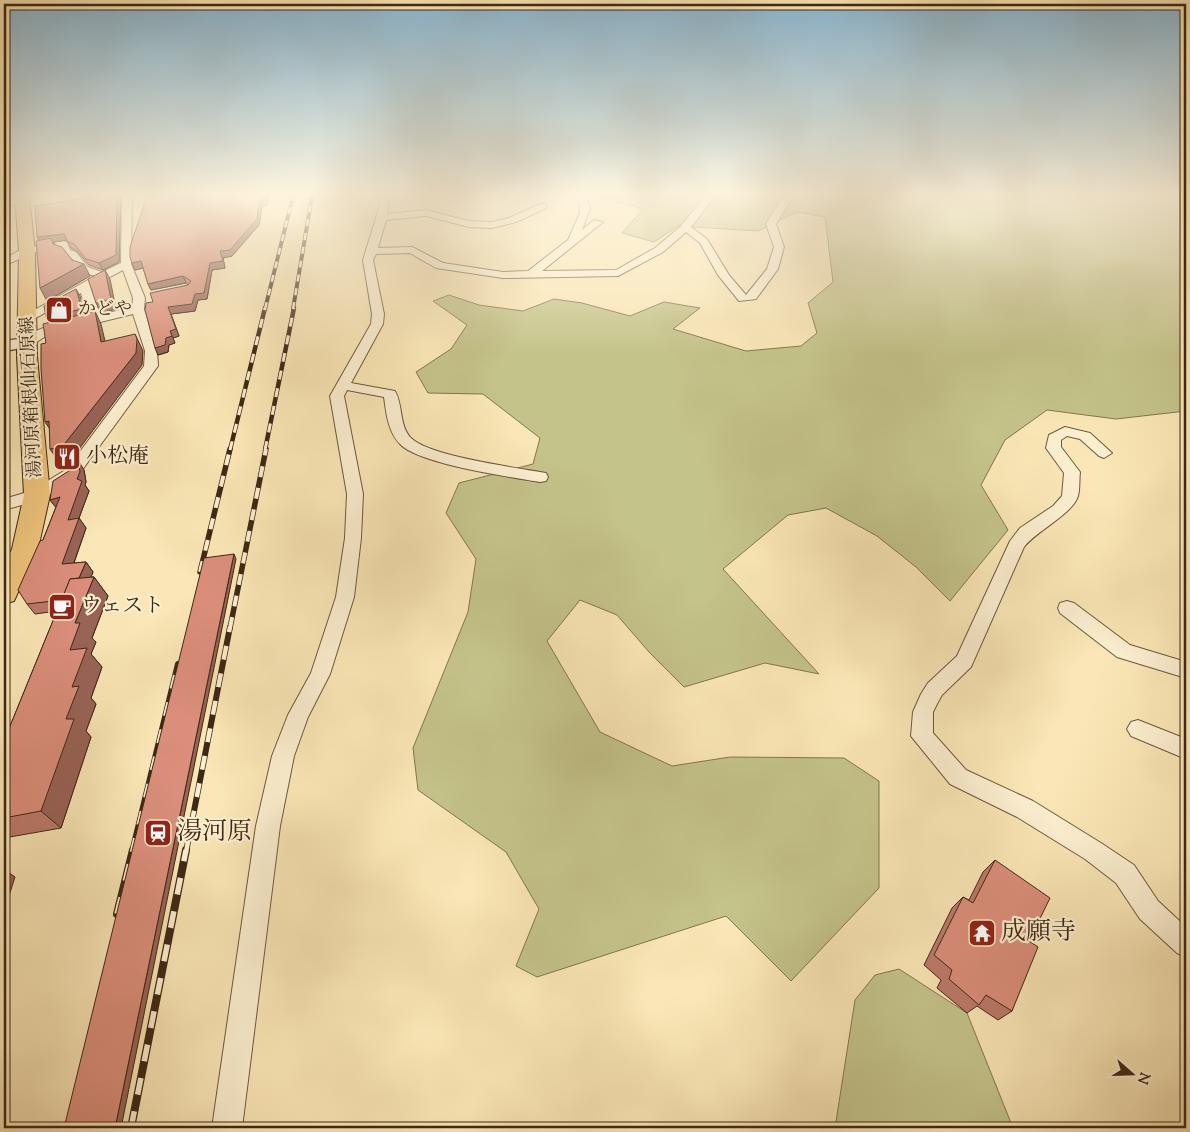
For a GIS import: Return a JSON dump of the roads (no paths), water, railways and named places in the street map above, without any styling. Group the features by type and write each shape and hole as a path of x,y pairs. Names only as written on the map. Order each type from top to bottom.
{"main road":[{"name":"湯河原箱根仙石原線","path":"4,593 25,549 37,495 27,343 27,251"}],"street":[{"path":"4,263 27,251 38,249"},
{"path":"64,249 65,253 72,254 84,268 104,276"},
{"path":"4,505 37,495 72,473 151,366 152,352 142,301 126,264 126,249"},
{"path":"531,274 565,249"},
{"path":"227,1128 268,826 282,756 298,715 320,674 345,596 353,538 355,494 337,396 377,324 378,314 374,289 367,267 372,251 412,250 440,266 503,275 618,273 661,249"},
{"path":"709,249 721,272 743,299 752,297 772,268 778,249"},
{"path":"28,317 126,264"},
{"path":"85,286 95,319"},
{"path":"4,346 27,343 43,332 95,319 142,301"},
{"path":"342,385 390,394 398,430 406,443 455,461 540,477"},
{"path":"1104,453 1085,436 1064,431 1054,438 1054,448 1072,472 1070,497 1059,510 1026,532 1016,545 964,661 935,689 928,700 923,712 922,736 958,777 1025,809 1093,851 1125,874 1150,910 1186,944"},
{"path":"1067,608 1124,651 1186,670"},
{"path":"1138,730 1186,749"}],"railway":[{"path":"265,309 280,249"},
{"path":"293,309 303,249"},
{"path":"230,450 265,308"},
{"path":"265,450 294,308"},
{"path":"200,572 230,449"},
{"path":"230,628 266,449"},
{"path":"186,852 230,627"},
{"path":"132,852 178,664"},
{"path":"117,914 133,850"},
{"path":"131,1128 186,850"}],"place":[{"name":"かどや","path":"59,310"},
{"name":"小松庵","path":"67,457"},
{"name":"ウェスト","path":"62,607"},
{"name":"湯河原","path":"158,833"},
{"name":"成願寺","path":"982,933"}]}
